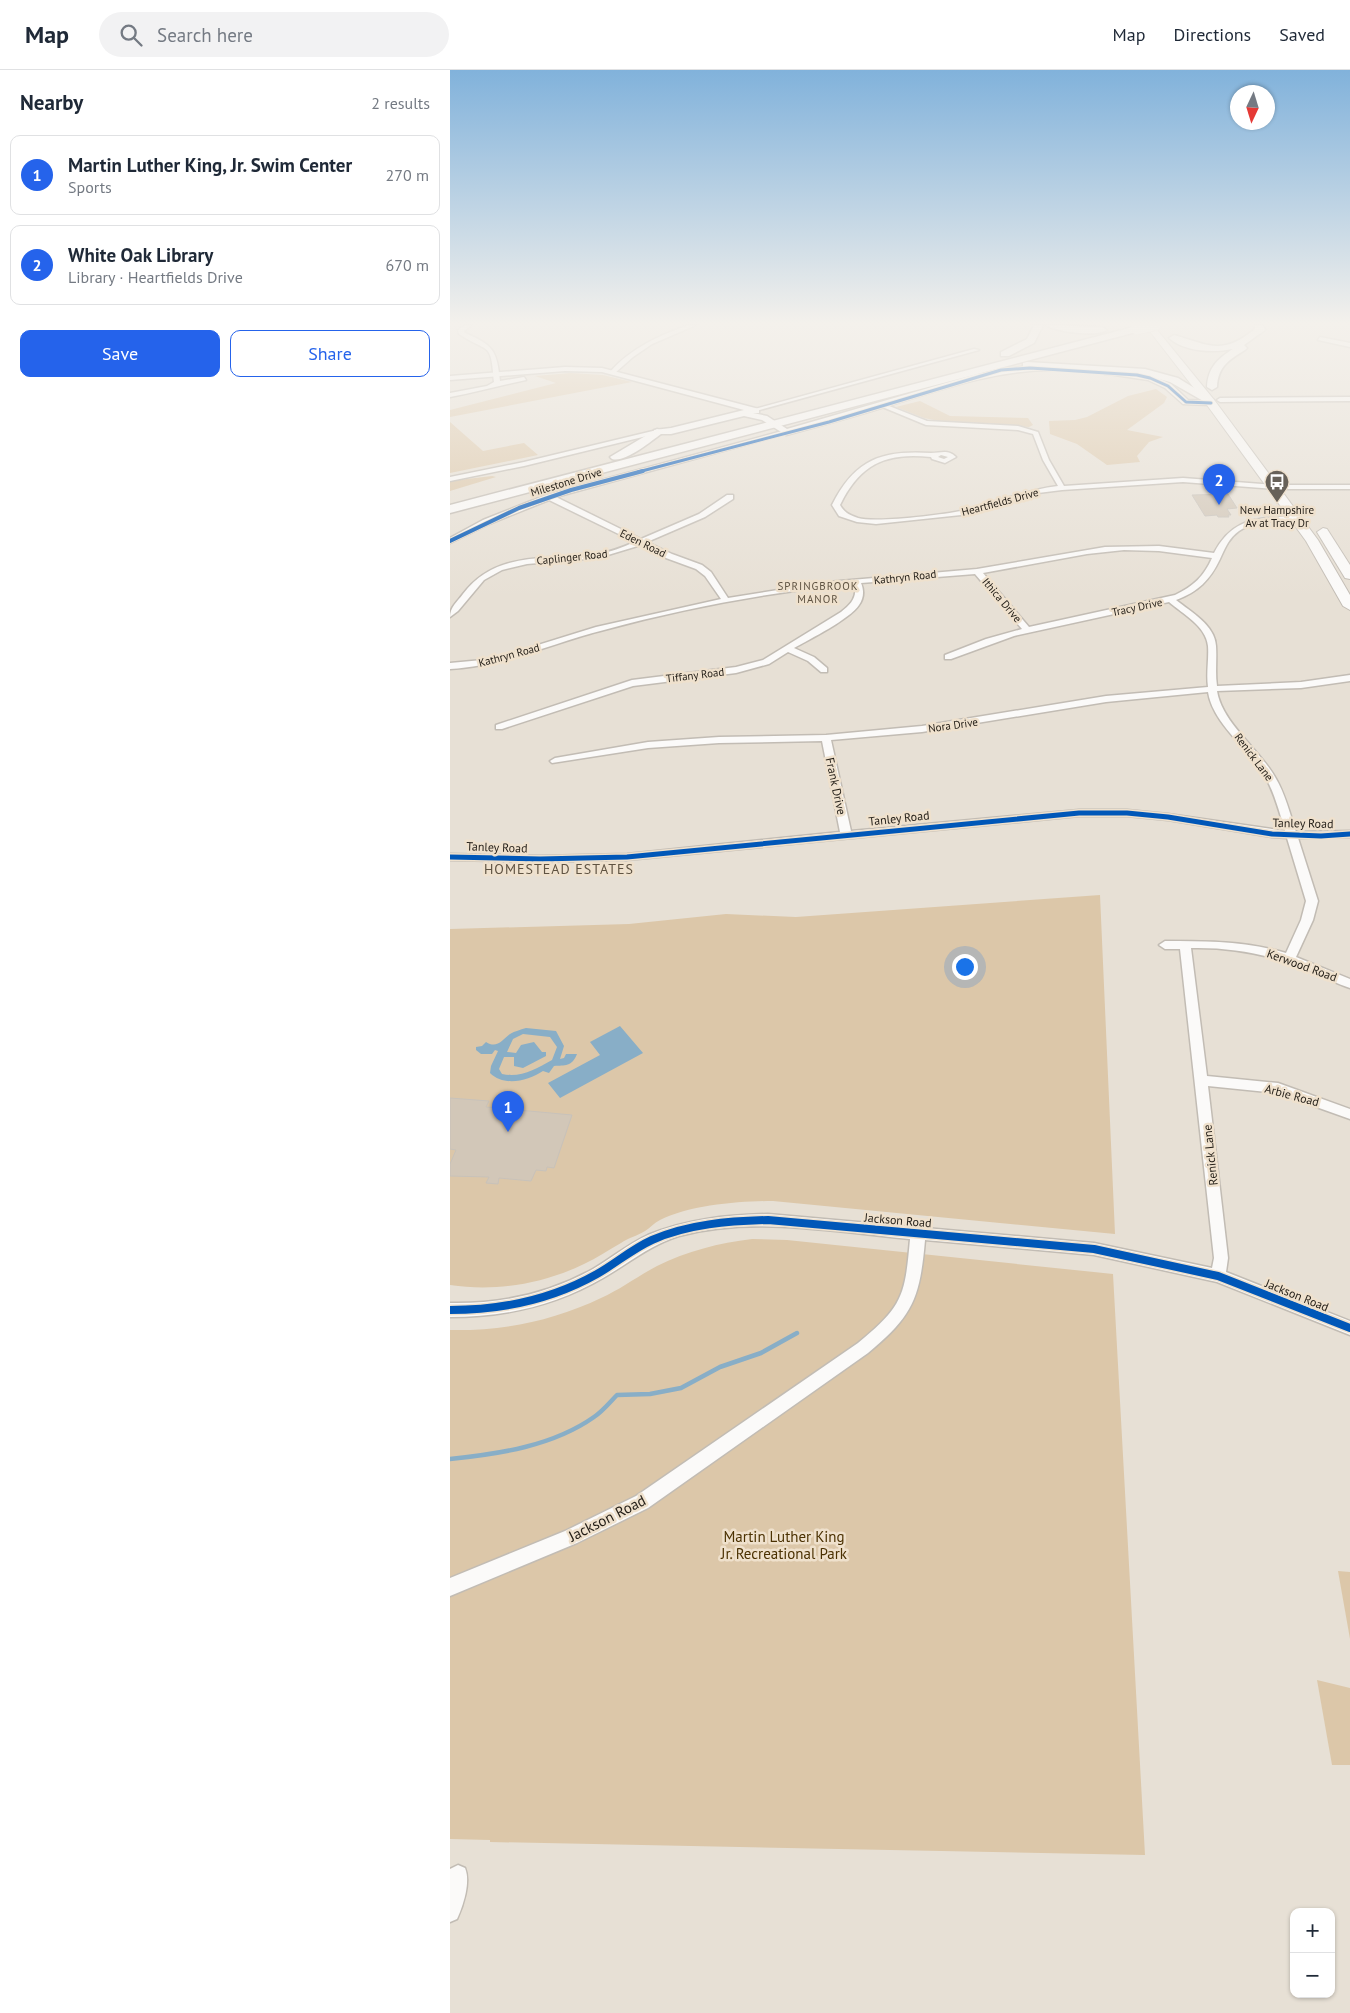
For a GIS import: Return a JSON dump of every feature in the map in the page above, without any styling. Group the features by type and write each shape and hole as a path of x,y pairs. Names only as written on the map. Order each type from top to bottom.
{"highway":[{"path":"769,421 789,416"},
{"path":"450,509 654,443 791,416"},
{"path":"450,499 616,456 654,443"}],"main road":[{"path":"1223,416 1241,445 1296,518 1327,565 1350,606"},
{"path":"1231,416 1265,456"},
{"path":"1278,472 1298,497"},
{"path":"1317,523 1347,570"},
{"path":"1327,565 1347,570"}],"street":[{"path":"450,479 524,464 654,443 734,416"},
{"path":"753,416 769,421 786,432"},
{"name":"Milestone Drive","path":"450,541 486,522 549,497 846,416"},
{"path":"907,416 926,423 1018,428 1036,433 1046,460 1062,488"},
{"name":"Heartfields Drive","path":"935,455 902,452 883,456 862,468 842,491 836,505 842,514 857,520 893,520 962,513 1038,492 1062,488 1183,480 1274,487 1350,487"},
{"name":"Eden Road","path":"549,497 669,556 699,567 708,574 726,601"},
{"name":"Caplinger Road","path":"450,614 477,583 496,570 529,561 599,556 640,542 693,520 709,512 730,497"},
{"name":"Tracy Drive","path":"948,657 979,644 1028,630 1171,600 1201,585 1209,576 1217,556 1228,537 1236,529 1266,520 1296,518"},
{"name":"Kathryn Road","path":"450,666 480,664 498,660 593,629 726,601 806,587 977,570 1085,552 1124,548 1168,549 1217,556"},
{"name":"Ithica Drive","path":"977,570 1028,630"},
{"name":"Tiffany Road","path":"499,727 615,687 632,683 752,667 766,662 844,614 856,604 860,591 857,582"},
{"name":"Renick Lane","path":"1171,600 1202,625 1209,634 1213,653 1210,679 1214,700 1228,724 1271,778 1308,884 1312,901 1307,920 1290,958"},
{"path":"789,649 811,659 824,670"},
{"name":"Nora Drive","path":"555,761 648,745 719,740 826,738 951,725 1106,699 1212,689 1301,685 1350,678"},
{"name":"Frank Drive","path":"826,738 846,834"},
{"name":"Tanley Road","path":"450,857 540,859 627,857 1079,812 1160,816 1272,834 1350,834"},
{"name":"Kerwood Road","path":"1165,945 1208,944 1239,946 1270,952 1316,967 1350,984"},
{"name":"Renick Lane","path":"1185,945 1221,1258 1218,1276"},
{"name":"Arbie Road","path":"1202,1081 1278,1088 1350,1114"},
{"name":"Jackson Road","path":"450,1310 477,1311 506,1308 548,1296 594,1276 652,1240 692,1227 736,1220 768,1220 1094,1249 1218,1276 1350,1328"},
{"name":"Jackson Road","path":"450,1587 570,1537 642,1502 863,1348 885,1331 908,1303 914,1283 918,1233"},
{"path":"450,1912 458,1875"}],"green space":[{"path":"918,416 1028,418 1033,425 1029,427 939,421"},
{"path":"1147,416 1127,430 1163,437 1149,442 1137,456 1140,462 1107,465 1077,444 1050,434 1049,421 1075,420 1087,417"},
{"path":"450,422 483,451 524,443 538,455 450,473"},
{"path":"496,477 450,491 450,481"},
{"path":"1100,895 1115,1234 773,1201 746,1202 700,1207 672,1215 658,1221 645,1231 589,1262 552,1277 501,1287 450,1285 450,929 629,924 726,914 796,917"},
{"name":"Martin Luther King Jr. Recreational Park","path":"752,1239 787,1240 1113,1274 1145,1855 490,1842 490,1840 450,1839 450,1330 489,1329 527,1323 565,1313 616,1291 657,1266 680,1256 715,1245"},
{"path":"1338,1571 1350,1572 1350,1639"},
{"path":"1317,1680 1350,1688 1350,1765 1332,1765"}],"water":[{"path":"620,1026 643,1053 560,1098 548,1083 600,1055 590,1042"},
{"path":"526,1028 556,1031 564,1046 560,1059 564,1058 566,1054 577,1054 575,1058 568,1064 554,1066 549,1073 543,1071 523,1080 502,1080 490,1073 498,1051 495,1050 492,1054 481,1054 476,1050 476,1047 482,1046 486,1042 493,1045 496,1044 510,1034","holes":["523,1034 550,1037 557,1047 552,1060 522,1074 502,1074 499,1069 504,1057 514,1057 514,1066 523,1068 546,1056 546,1052 542,1052 534,1042 521,1045 516,1053 507,1052 513,1039"]}],"building":[{"path":"1228,494 1237,508 1227,509 1231,515 1228,515 1229,517 1205,516 1192,495"},
{"path":"450,1098 489,1101 486,1107 572,1115 554,1168 547,1167 546,1171 536,1170 531,1181 499,1178 498,1184 486,1183 489,1177 450,1176 450,1164 456,1150 450,1149"}],"waterway":[{"path":"450,1459 506,1451 543,1442 578,1427 594,1417 617,1395 650,1394 681,1388 720,1367 761,1353 797,1333"}],"cycle path":[{"path":"450,541 519,508 571,490 849,416"},
{"path":"450,857 540,859 627,857 1079,813 1127,813 1168,817 1272,834 1321,836 1350,834"},
{"path":"450,1310 507,1307 544,1298 580,1283 652,1240 680,1230 724,1222 768,1220 1094,1249 1218,1276 1350,1328"}],"place":[{"name":"New Hampshire Av at Tracy Dr","path":"1277,503"},
{"name":"White Oak Library","path":"1219,505"},
{"name":"Martin Luther King, Jr. Swim Center","path":"508,1132"}],"district":[{"name":"SPRINGBROOK MANOR","path":"818,592"},
{"name":"HOMESTEAD ESTATES","path":"559,869"}]}
